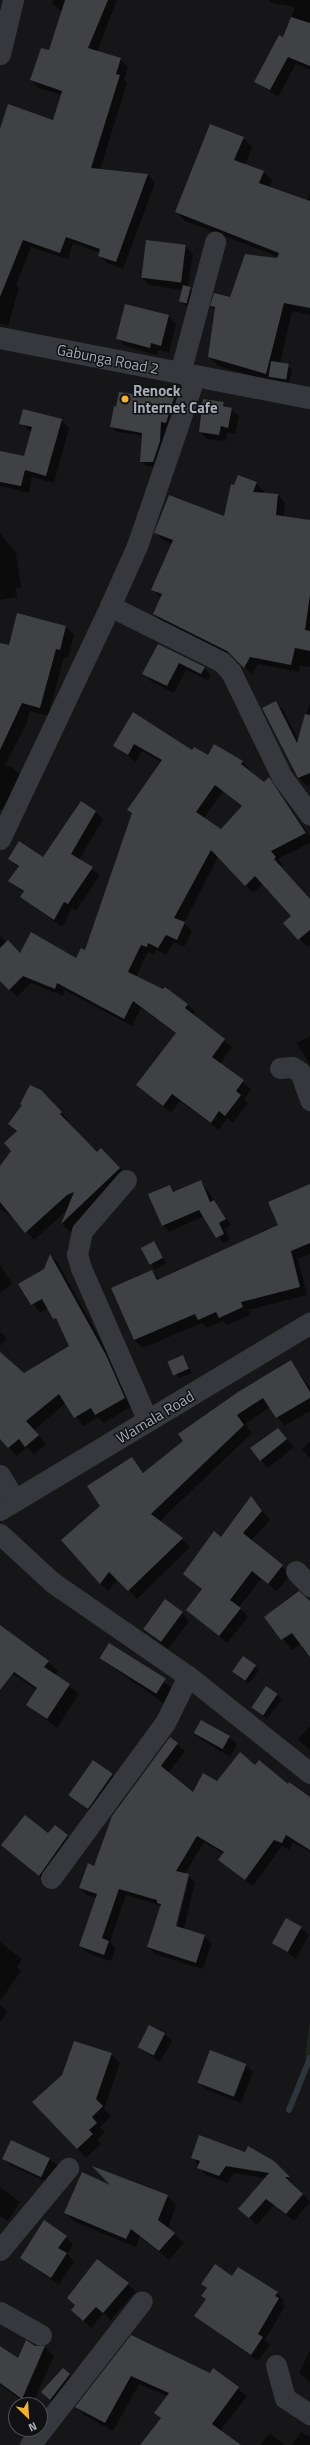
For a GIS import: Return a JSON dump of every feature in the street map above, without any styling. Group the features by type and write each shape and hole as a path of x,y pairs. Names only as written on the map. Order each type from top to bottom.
{"street":[{"path":"0,54 13,0"},
{"path":"0,839 137,546 188,374 215,242"},
{"name":"Gabunga Road 2","path":"0,338 310,398"},
{"path":"110,606 222,662 231,672 282,777 310,815"},
{"path":"280,1068 292,1066 300,1072 310,1100"},
{"path":"126,1180 82,1231 77,1254 81,1268 148,1421"},
{"name":"Wamala Road","path":"7,1505 310,1324"},
{"path":"0,1475 7,1505"},
{"path":"0,1534 30,1563 77,1601 188,1676 310,1773"},
{"path":"51,1878 93,1818 165,1724 188,1676"},
{"path":"0,2250 68,2168"},
{"path":"30,2445 142,2301"},
{"path":"0,2312 41,2335"},
{"path":"276,2365 286,2398 297,2408 310,2414"}],"shaded area":[{"path":"310,2019 310,2062 305,2059"}],"building":[{"path":"65,0 108,0 88,48 121,58 116,74 120,75 91,168 148,174 116,262 98,256 100,249 66,237 60,253 23,240 0,297 0,129 8,104 53,120 62,91 30,80 41,48 49,50"},
{"path":"291,17 310,23 310,66 288,57 270,90 254,82 279,35 283,37"},
{"path":"210,124 244,137 234,160 264,171 259,183 310,201 310,308 284,303 266,374 208,357 215,307 210,306 214,293 230,297 245,254 277,258 279,253 175,212"},
{"path":"146,240 186,245 181,283 141,278"},
{"path":"183,285 191,287 187,303 179,301"},
{"path":"125,304 169,315 161,346 151,343 150,348 116,339"},
{"path":"271,361 289,364 286,380 268,377"},
{"path":"153,389 175,395 166,423 161,422 160,441 153,462 140,462 142,433 110,427 114,406 116,407 119,392 155,397"},
{"path":"203,399 224,402 223,406 232,408 228,428 221,426 219,435 199,432"},
{"path":"23,409 62,419 46,476 25,470 21,486 0,482 0,451 24,456 32,427 19,424"},
{"path":"238,475 257,482 253,492 278,494 276,515 310,520 310,595 305,630 310,631 310,651 295,648 291,665 250,657 244,668 227,651 153,614 162,594 151,590 173,540 154,533 169,495 224,516 231,484 234,485"},
{"path":"17,613 66,626 60,650 56,649 40,708 22,703 0,750 0,643 9,645"},
{"path":"158,644 205,667 201,674 179,663 167,686 142,674"},
{"path":"276,701 297,743 305,714 310,715 310,773 298,778 262,708"},
{"path":"133,712 192,750 194,747 208,755 214,744 243,761 241,764 264,782 269,777 306,833 271,851 276,857 274,859 310,899 310,930 298,940 283,923 291,916 255,876 245,886 211,850 174,918 185,922 177,940 166,935 158,948 148,943 147,947 141,945 128,972 163,989 165,987 188,1004 185,1008 225,1039 212,1057 244,1080 236,1091 241,1095 225,1116 219,1111 211,1123 172,1094 163,1106 136,1085 176,1033 133,1001 124,1019 57,983 55,989 23,976 9,990 0,981 0,948 8,940 20,953 31,932 76,958 81,948 85,950 132,813 127,810 162,760 134,744 128,755 113,746","holes":["215,785 242,806 221,829 196,812"]},
{"path":"81,801 96,811 71,854 93,867 68,904 64,902 54,920 20,897 24,891 8,881 19,866 8,859 19,841 43,857"},
{"path":"30,1085 41,1090 62,1112 60,1114 97,1152 101,1148 120,1168 61,1224 74,1192 67,1195 25,1233 0,1202 0,1166 11,1151 4,1143 17,1131 8,1124 22,1105 20,1104"},
{"path":"201,1180 210,1202 214,1200 226,1219 219,1223 224,1234 216,1238 199,1210 162,1226 148,1194 170,1185 173,1192"},
{"path":"310,1184 310,1243 291,1251 300,1287 241,1302 243,1307 219,1318 216,1312 198,1320 195,1314 134,1340 111,1288 152,1270 157,1280 278,1225 268,1202"},
{"path":"154,1241 163,1258 150,1265 141,1248"},
{"path":"50,1254 106,1355 125,1398 95,1415 91,1408 74,1418 59,1394 26,1421 39,1435 25,1447 19,1439 8,1448 0,1439 0,1352 24,1373 69,1346 56,1318 53,1319 42,1299 31,1305 18,1284 44,1269"},
{"path":"183,1355 189,1369 173,1375 167,1362"},
{"path":"291,1360 310,1392 310,1398 276,1418 263,1398 237,1415 244,1425 151,1514 183,1538 128,1591 109,1572 100,1584 61,1540 100,1506 87,1486 132,1457 143,1473 183,1441 178,1434 238,1392"},
{"path":"278,1428 287,1439 260,1461 250,1448"},
{"path":"251,1496 262,1511 243,1533 283,1565 268,1584 252,1571 230,1600 241,1608 219,1636 186,1610 202,1589 183,1574 214,1531 221,1537"},
{"path":"299,1591 310,1601 310,1657 292,1633 281,1640 264,1617"},
{"path":"165,1599 183,1612 161,1642 143,1629"},
{"path":"0,1625 49,1661 44,1667 70,1684 47,1719 26,1705 37,1688 14,1672 0,1690"},
{"path":"109,1643 166,1679 156,1694 99,1658"},
{"path":"243,1656 256,1665 245,1681 232,1672"},
{"path":"266,1686 278,1694 263,1715 251,1708"},
{"path":"201,1720 230,1736 223,1749 194,1733"},
{"path":"170,1737 178,1743 161,1766 193,1792 203,1773 217,1781 240,1752 255,1765 259,1760 288,1784 289,1782 310,1797 310,1850 286,1835 282,1843 274,1840 245,1880 218,1860 224,1852 197,1836 176,1871 189,1874 176,1926 205,1935 196,1963 147,1947 161,1904 157,1903 157,1900 119,1889 102,1938 109,1941 104,1955 79,1946 97,1894 79,1888 88,1863 94,1866 112,1816"},
{"path":"93,1760 113,1774 88,1809 68,1795"},
{"path":"25,1815 48,1833 55,1825 68,1835 39,1876 1,1845"},
{"path":"286,1918 302,1927 288,1952 272,1943"},
{"path":"149,2025 165,2033 154,2055 138,2047"},
{"path":"74,2041 112,2053 96,2099 103,2106 92,2117 97,2123 89,2130 93,2134 77,2149 32,2102 62,2075"},
{"path":"210,2050 246,2064 234,2097 197,2083"},
{"path":"199,2135 245,2152 248,2146 274,2161 290,2177 285,2177 303,2194 286,2214 266,2199 249,2218 238,2209 269,2173 226,2166 219,2176 197,2168 200,2161 191,2158"},
{"path":"11,2140 50,2158 41,2177 2,2159"},
{"path":"92,2166 168,2195 158,2220 175,2233 159,2251 131,2229 126,2239 64,2213 82,2172 110,2185"},
{"path":"44,2220 67,2236 58,2248 67,2253 51,2278 20,2258"},
{"path":"97,2259 129,2283 103,2313 96,2307 83,2321 71,2310 75,2305 67,2298"},
{"path":"215,2264 232,2276 238,2267 278,2292 275,2296 279,2298 258,2334 263,2337 251,2355 194,2316 206,2299 201,2296 207,2288 201,2284"},
{"path":"131,2335 210,2373 213,2368 239,2387 212,2424 241,2445 140,2445 161,2418 154,2413 169,2393 131,2376 105,2423 75,2407"},
{"path":"26,2340 35,2346 45,2346 23,2397 19,2397 0,2383 0,2346 18,2358"},
{"path":"63,2368 70,2374 50,2400 41,2392"}],"waterway":[{"path":"289,2110 310,2058"}],"place":[{"name":"Renock Internet Cafe","path":"125,399"}]}
